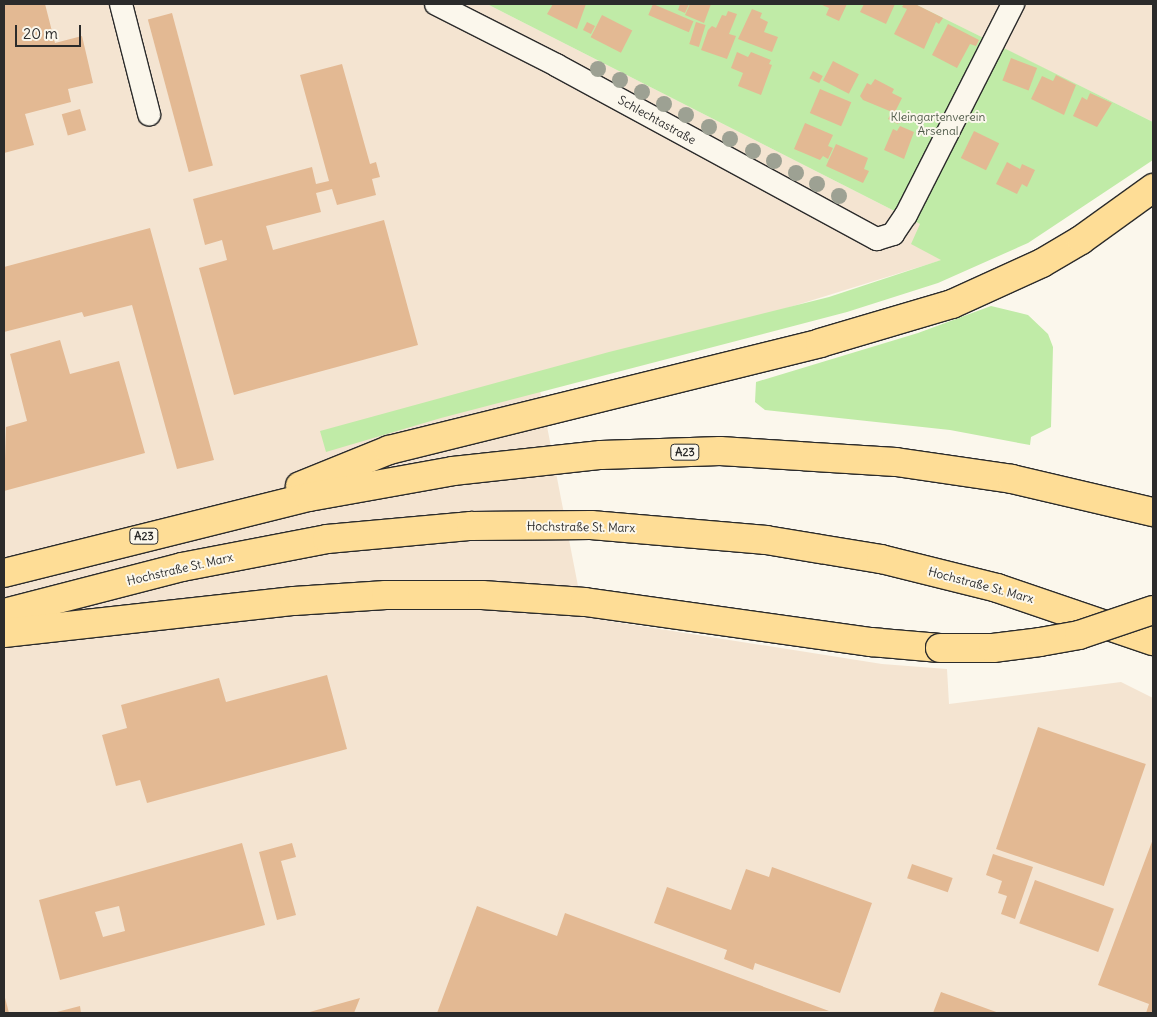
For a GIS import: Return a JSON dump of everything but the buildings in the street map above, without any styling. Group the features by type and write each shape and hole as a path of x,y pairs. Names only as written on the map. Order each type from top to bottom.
{"highway":[{"path":"233,513 389,450 820,343 952,304 1042,263 1132,205 1153,188"},
{"name":"A23","path":"4,572 233,513 368,485 522,462 601,455 720,451 839,456 956,470 1074,491 1153,512"},
{"name":"Hochstraße St. Marx","path":"4,613 192,565 327,539 471,526 591,525 736,536 882,559 997,588 1153,641"},
{"path":"4,633 294,601 386,595 482,595 681,614 871,642 940,648 993,648 1079,635 1153,610"}],"street":[{"path":"121,4 149,114"},
{"name":"Schlechtastraße","path":"436,4 556,65 877,239 893,234 906,215 1013,4"}],"shaded area":[{"path":"4,4 487,4 920,224 942,260 539,385 584,617 882,664 947,669 949,704 1121,682 1153,698 1153,1013 4,1013"},
{"path":"915,4 1153,4 1153,122 1003,48"}],"green space":[{"name":"Kleingartenverein Arsenal","path":"487,4 915,4 1153,122 1153,160 1028,243 938,283 847,312 441,418 326,452 320,431 609,352 829,297 941,260 911,244 920,224"},
{"path":"991,306 1028,315 1048,334 1053,347 1051,427 1031,437 1030,445 950,430 765,410 755,402 756,382 918,333"}]}
